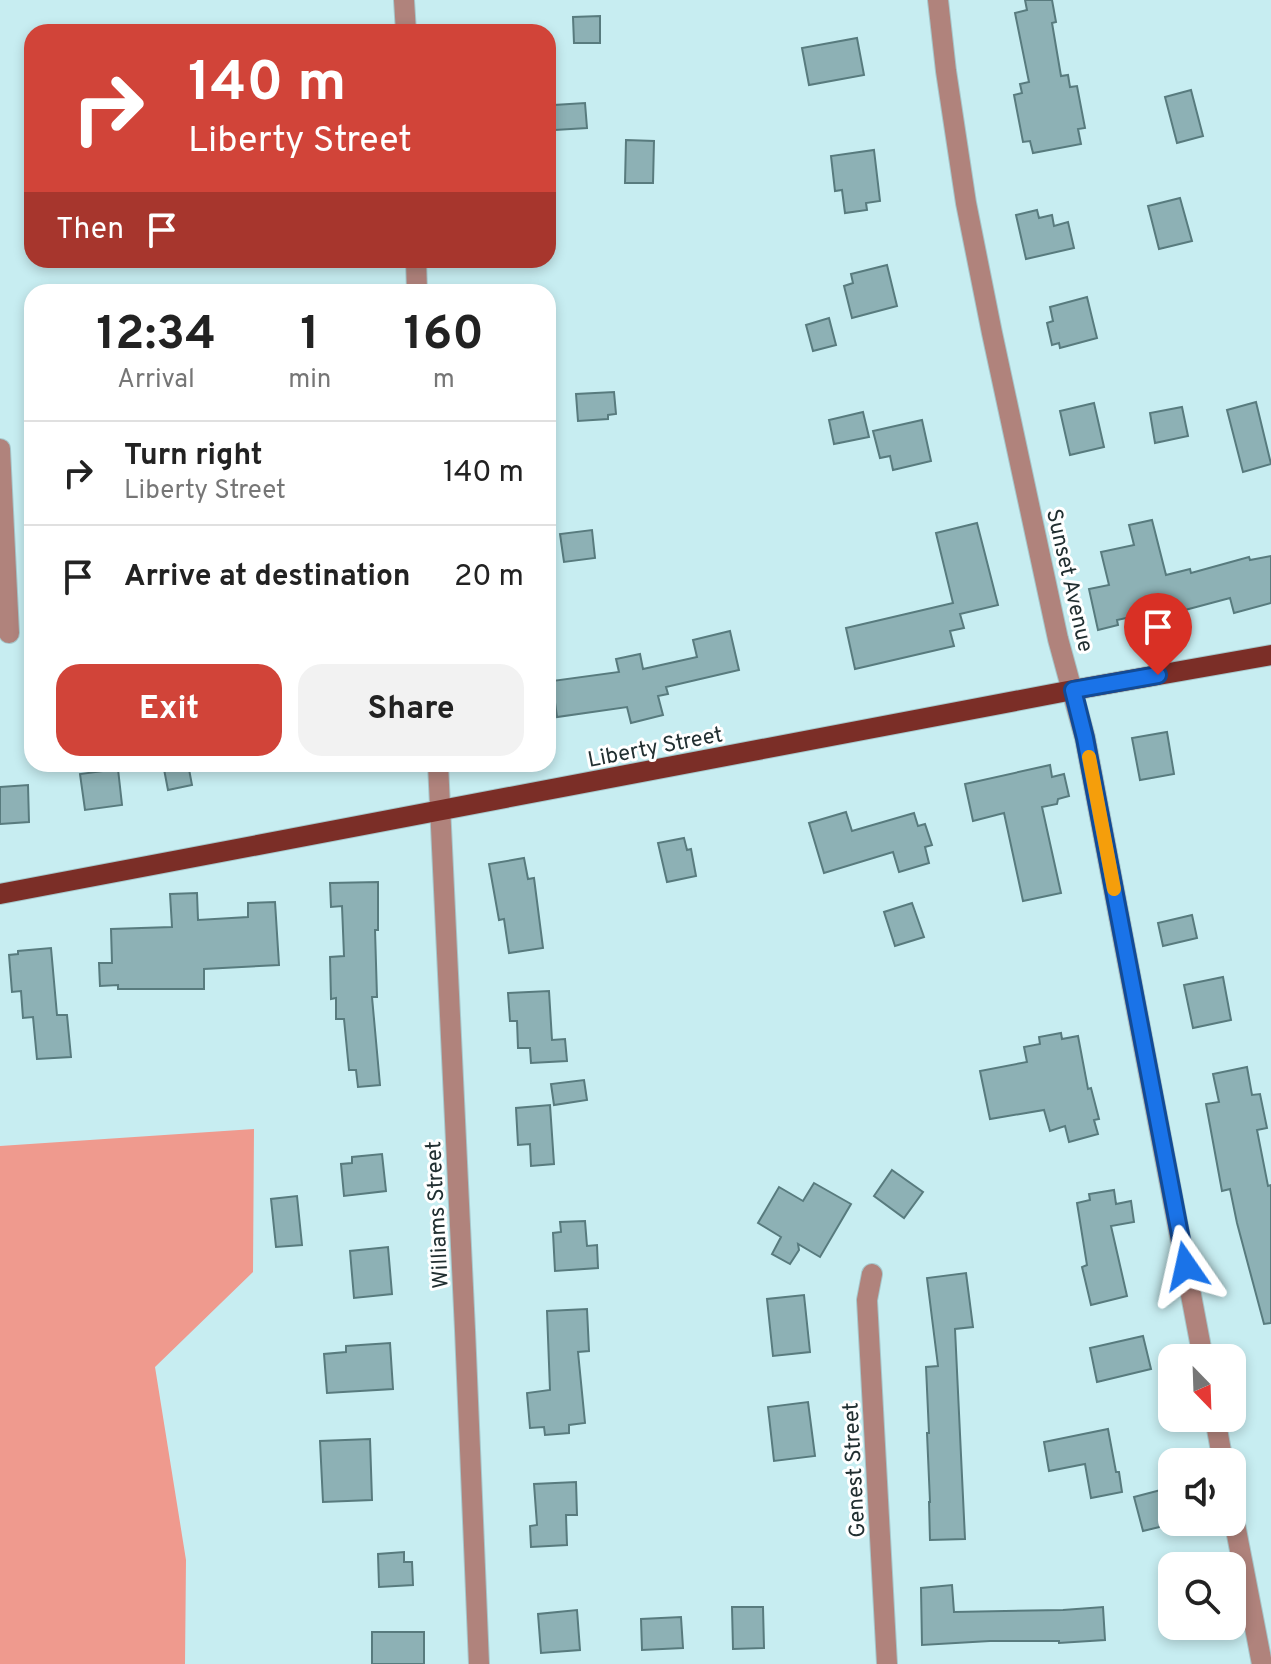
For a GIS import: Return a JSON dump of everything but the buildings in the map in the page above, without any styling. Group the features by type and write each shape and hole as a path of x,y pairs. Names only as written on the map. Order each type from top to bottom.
{"main road":[{"name":"Liberty Street","path":"0,894 1271,655"}],"street":[{"path":"404,0 406,24"},
{"name":"Sunset Avenue","path":"938,0 969,218 1058,639 1091,768 1200,1344"},
{"path":"0,449 9,633"},
{"name":"Williams Street","path":"438,772 479,1664"},
{"name":"Genest Street","path":"872,1274 867,1300 887,1664"},
{"path":"1237,1536 1262,1664"}],"shaded area":[{"path":"254,1129 253,1272 155,1367 186,1560 185,1664 0,1664 0,1146"}],"slow traffic":[{"path":"1089,757 1114,889"}],"route":[{"path":"1158,675 1073,690 1085,738 1186,1266"}]}
